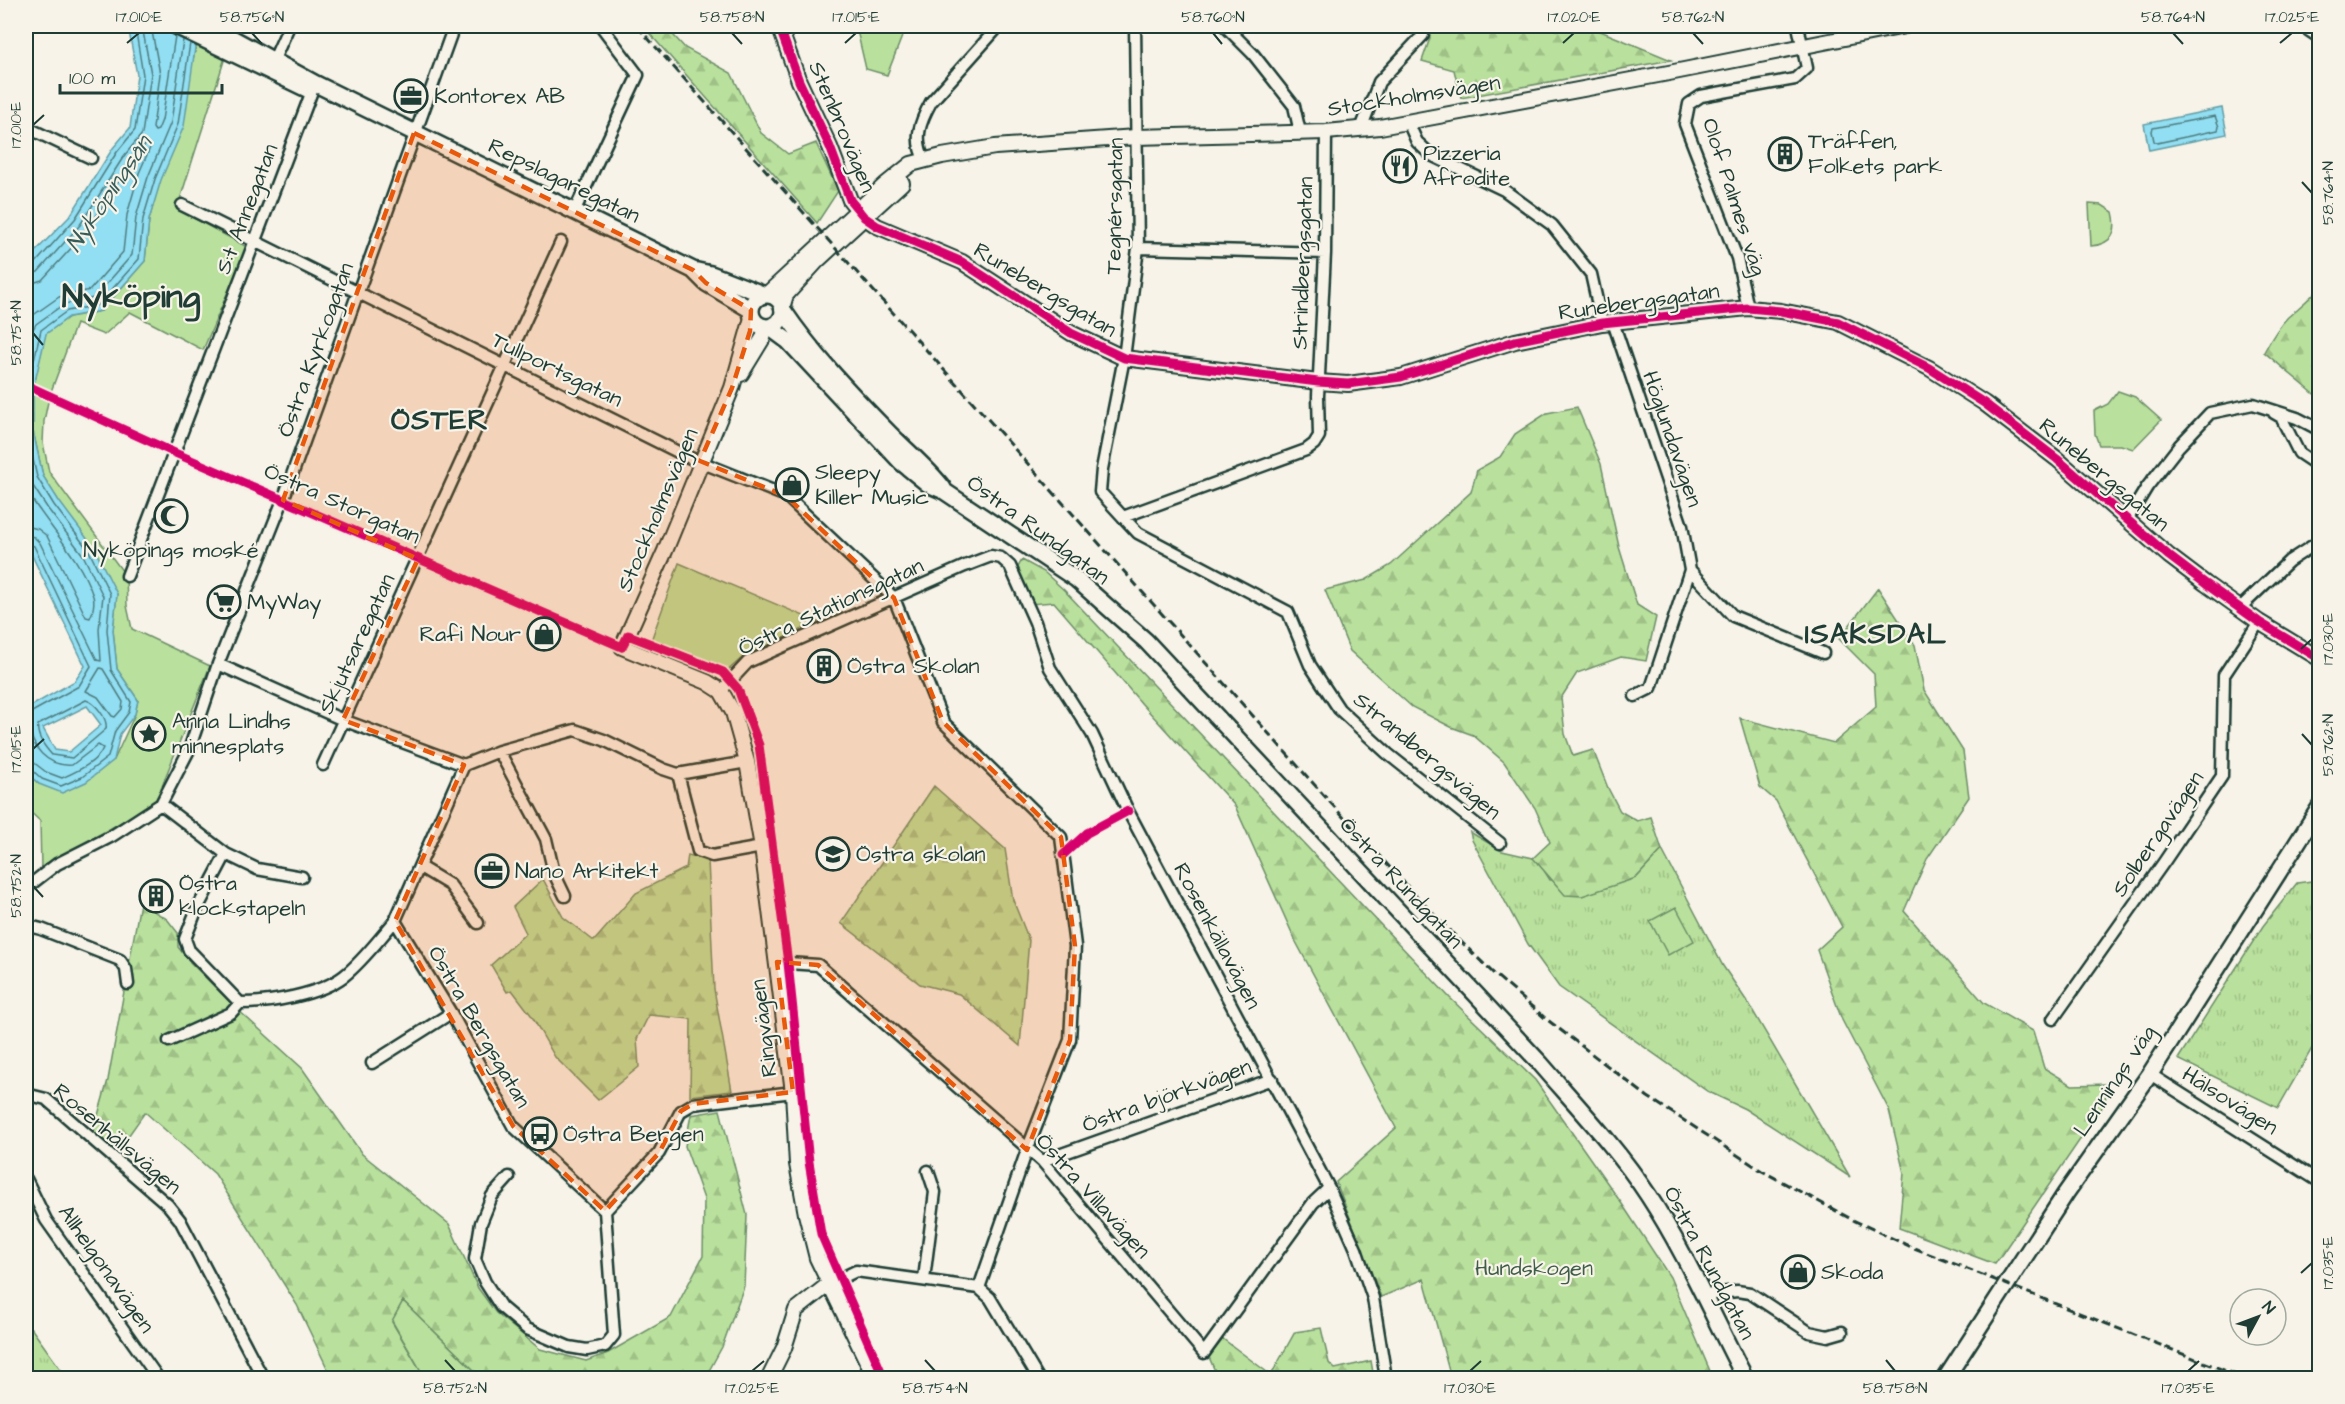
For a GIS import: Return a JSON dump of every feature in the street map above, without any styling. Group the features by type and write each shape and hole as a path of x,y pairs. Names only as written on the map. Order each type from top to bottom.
{"main road":[{"name":"Repslagaregatan","path":"176,26 211,32 272,65 312,91 414,133"},
{"name":"Repslagaregatan","path":"272,65 316,84 693,270 711,274 765,295"},
{"name":"Repslagaregatan","path":"693,270 706,284 743,303 751,314"},
{"path":"765,295 775,297 783,309 778,323 768,327 758,324 751,314 755,300 765,295"},
{"name":"Östra Rundgatan","path":"783,309 822,362 885,429 932,474 944,490"},
{"name":"Östra Rundgatan","path":"768,327 788,341 901,462 928,484 944,490 1076,579 1146,641 1430,948 1540,1063 1648,1195 1705,1295 1744,1378"},
{"name":"Lennings väg","path":"1946,1378 2060,1203 2150,1074 2319,807"}],"street":[{"path":"272,65 289,26"},
{"name":"Östra Kyrkogatan","path":"26,888 57,864 112,836 161,804 189,750 218,664 283,500 454,26"},
{"path":"574,212 638,75 601,26"},
{"name":"Stenbrovägen","path":"779,26 799,81 860,213"},
{"path":"765,295 860,213 917,171 925,161 920,152 918,132 924,115 932,102 999,26"},
{"name":"Tegnérsgatan","path":"1123,517 1100,492 1102,469 1124,358 1138,248 1135,26"},
{"path":"1225,26 1253,54 1294,106 1300,132"},
{"path":"1361,129 1379,82 1423,35 1414,26"},
{"path":"1798,26 1803,46"},
{"name":"Stockholmsvägen","path":"925,161 968,150 995,147 1136,137 1361,129 1408,122 1905,26"},
{"path":"2302,26 2319,38"},
{"name":"Olof Palmes väg","path":"1748,308 1737,258 1685,124 1689,104 1701,96 1795,79 1806,68 1803,46"},
{"name":"S:t Annegatan","path":"127,576 312,91"},
{"name":"Höglundavägen","path":"1408,122 1417,142 1431,155 1504,190 1552,225 1591,274 1682,526 1690,570 1651,688 1635,696"},
{"path":"26,127 91,158"},
{"name":"Strindbergsgatan","path":"1123,517 1310,447 1319,436 1318,382 1325,253 1326,132"},
{"name":"Tullportsgatan","path":"182,205 503,366 700,461 786,496 894,598"},
{"path":"783,309 786,295 860,213"},
{"name":"Runebergsgatan","path":"860,213 877,226 962,262 1071,333 1124,358 1318,382 1348,384 1401,378 1515,341 1608,323 1748,308 1781,311 1838,322 1929,368 1984,403 2036,442 2169,556 2240,608 2319,659"},
{"name":"Skjutsaregatan","path":"323,765 561,242"},
{"path":"1138,248 1325,253"},
{"name":"Stockholmsvägen","path":"732,388 751,314"},
{"name":"Stockholmsvägen","path":"622,647 665,551 700,461 732,388 768,327"},
{"name":"Östra Storgatan","path":"26,385 174,453 622,647"},
{"name":"Runebergsgatan","path":"2127,520 2160,471 2210,413 2253,404 2297,418 2319,430"},
{"path":"2271,411 2280,417 2299,453 2311,461 2319,460"},
{"name":"Strandbergsvägen","path":"1123,517 1138,533 1288,612 1310,665 1339,709 1388,754 1500,843"},
{"path":"2240,608 2289,561 2319,541"},
{"name":"Rosenkällavägen","path":"965,566 991,556 1001,558 1010,566 1035,622 1050,668 1092,734 1128,811 1329,1188 1356,1249 1373,1298 1386,1378"},
{"name":"Östra Stationsgatan","path":"721,691 748,662 965,566"},
{"path":"1690,570 1733,616 1823,653"},
{"path":"894,598 943,722 1061,837 1075,946 1070,1040 1027,1150 979,1287"},
{"name":"Solbergavägen","path":"2053,1019 2222,776 2224,675 2259,621"},
{"path":"622,647 707,682 721,691"},
{"path":"218,664 343,720 464,765 499,751 575,730 604,740 678,774 747,762"},
{"name":"Ringvägen","path":"721,691 733,712 747,762 762,847 793,1092 797,1164 802,1195 817,1258 875,1378"},
{"path":"499,751 546,839 554,873 565,896"},
{"path":"226,854 196,911 185,939 189,950 240,1003 260,1003 320,988 343,976 395,921 464,765"},
{"path":"678,774 698,851 712,856 762,847"},
{"path":"161,804 226,854 257,869 302,877"},
{"path":"420,867 450,885 478,923"},
{"name":"Östra Bergsgatan","path":"395,921 452,1013 513,1126 605,1211"},
{"path":"26,925 120,960 126,969 128,984"},
{"name":"Östra Villavägen","path":"777,965 788,963 818,965 1042,1161 1204,1353 1313,1203 1329,1188"},
{"path":"169,1041 231,1013 240,1003"},
{"path":"372,1063 452,1013"},
{"name":"Hälsovägen","path":"2150,1074 2319,1182"},
{"name":"Östra björkvägen","path":"1042,1161 1272,1079"},
{"path":"509,1177 492,1196 481,1223 476,1259 485,1282 501,1307 527,1329 570,1347 587,1350 605,1346 614,1335 605,1211 658,1153 681,1112 693,1104 793,1092"},
{"name":"Rosenhällsvägen","path":"26,1094 48,1101 168,1205 180,1220 263,1378"},
{"path":"924,1279 935,1192 928,1171"},
{"name":"Allhelgonavägen","path":"26,1179 46,1220 158,1378"},
{"path":"769,1378 784,1348 796,1310 829,1284 856,1271 979,1287 990,1298 1038,1378"},
{"path":"1705,1295 1737,1290 1750,1293 1809,1332 1828,1336 1842,1332"}],"highlighted area":[{"path":"414,133 693,270 706,283 751,310 750,331 732,388 700,461 786,496 894,598 943,722 1061,837 1075,946 1070,1040 1027,1150 818,965 777,962 793,1092 693,1104 681,1111 659,1153 605,1211 513,1126 395,921 464,765 343,720 418,559 283,500"}],"green space":[{"path":"202,26 235,26 177,209 247,247 203,350 130,312 104,335 76,324 49,397 44,421 43,443 49,472 126,576 127,606 132,629 210,666 155,803 41,868 40,821 26,808 26,772 39,784 114,760 135,714 138,700 117,669 113,630 117,594 43,476 33,431 33,390 45,334 69,317 101,311 145,261 149,220"},
{"path":"643,26 665,26 685,48 731,73 761,133 788,154 816,143 838,191 817,223"},
{"path":"856,26 915,26 903,34 887,75 866,69"},
{"path":"1545,26 1556,30 1598,30 1671,60 1461,98 1454,70 1422,61 1430,38 1425,27"},
{"path":"2089,204 2102,205 2113,212 2115,225 2109,240 2091,246"},
{"path":"2319,288 2319,398 2264,352 2284,321"},
{"path":"2118,391 2135,397 2161,420 2133,449 2121,445 2099,445 2095,434 2094,411 2108,404"},
{"path":"1577,407 1601,464 1619,547 1637,605 1656,617 1646,661 1621,657 1577,673 1561,698 1565,734 1573,756 1593,750 1620,811 1637,821 1651,817 1662,850 1636,878 1582,896 1565,895 1533,858 1550,842 1535,808 1504,762 1473,735 1451,727 1412,707 1350,651 1325,590 1366,580 1391,565 1471,492 1477,470 1500,457 1515,434 1547,413"},
{"name":"Hundskogen","path":"1022,560 1044,572 1064,590 1450,998 1535,1080 1670,1277 1713,1378 1451,1378 1424,1279 1381,1297 1336,1182 1396,1128 1296,942 1235,806 1142,704 1054,602 1029,604 1013,576"},
{"path":"679,563 818,622 743,657 724,674 649,646"},
{"path":"1878,588 1915,645 1924,690 1963,751 1969,797 1927,859 1904,911 1984,1003 2033,1031 2044,1068 2072,1085 2107,1084 2105,1103 1995,1264 1899,1228 1904,1173 1889,1110 1842,1020 1817,950 1842,927 1776,801 1760,787 1740,718 1834,743 1876,707 1874,674 1839,639"},
{"path":"934,786 1005,849 1013,900 1029,940 1020,1046 959,994 920,984 841,923"},
{"path":"1470,832 1502,851 1533,858 1540,864 1550,880 1636,878 1662,850 1723,966 1750,1006 1850,1177 1745,1109 1707,1091 1559,987 1528,944 1472,840"},
{"path":"688,855 708,860 714,989 732,1091 690,1096 691,1019 649,1015 637,1039 639,1067 598,1100 555,1057 531,1015 512,990 507,992 491,965 526,933 513,907 543,879 563,917 594,941 636,893 686,868"},
{"path":"2319,880 2319,1036 2278,1108 2178,1059 2263,926 2297,883"},
{"path":"140,903 167,919 178,933 178,947 189,961 237,1009 302,1068 362,1154 449,1224 478,1288 496,1313 540,1349 586,1361 608,1353 671,1317 703,1256 704,1199 685,1146 691,1115 720,1110 747,1215 744,1286 722,1347 705,1378 482,1378 403,1301 392,1322 425,1378 332,1378 297,1305 215,1174 145,1112 117,1152 93,1133 108,1080"},
{"path":"1676,907 1694,941 1668,955 1650,921"},
{"path":"403,1301 482,1378 425,1378 392,1321"},
{"path":"31,1328 67,1378 26,1378 26,1329"},
{"path":"1321,1328 1329,1363 1335,1369 1371,1361 1374,1378 1218,1378 1209,1357 1223,1339 1271,1375 1295,1332"}],"water":[{"name":"Nyköpingsån","path":"128,26 202,26 195,48 184,126 161,180 149,220 145,261 101,311 69,317 46,334 33,390 33,431 43,476 94,548 117,594 113,630 117,669 138,700 135,714 120,734 114,760 86,782 62,793 39,784 26,772 26,709 75,681 85,666 26,543 26,267 32,255 70,216 113,148 130,128 137,75","holes":["87,706 101,725 69,752 55,750 43,728"]},
{"path":"2222,108 2227,134 2149,150 2144,124"}],"railway":[{"path":"637,26 1354,829 1439,920 1492,972 1545,1018 1648,1097 1762,1171 1853,1220 1909,1246 2244,1378"}],"cycle path":[{"path":"779,26 799,81 830,147 850,200 864,217 877,226 962,262 1071,333 1124,358 1348,384 1401,377 1515,341 1602,323 1748,308 1781,311 1838,322 1929,368 1984,403 2057,459 2169,556 2259,622 2320,659"},
{"path":"26,385 175,453 622,647 628,635 723,672 738,689 759,745 788,963 809,1162 821,1234 884,1378"},
{"path":"1063,855 1087,833 1128,811"}],"place":[{"name":"Kontorex AB","path":"411,96"},
{"name":"Träffen, Folkets park","path":"1785,154"},
{"name":"Pizzeria Afrodite","path":"1400,166"},
{"name":"Sleepy Killer Music","path":"792,485"},
{"name":"Nyköpings moské","path":"171,516"},
{"name":"MyWay","path":"224,602"},
{"name":"Rafi Nour","path":"544,634"},
{"name":"Östra Skolan","path":"824,666"},
{"name":"Anna Lindhs minnesplats","path":"149,734"},
{"name":"Östra skolan","path":"833,854"},
{"name":"Nano Arkitekt","path":"492,871"},
{"name":"Östra klockstapeln","path":"156,896"},
{"name":"Östra Bergen","path":"540,1134"},
{"name":"Skoda","path":"1798,1272"}],"district":[{"name":"Nyköping","path":"131,297"},
{"name":"ÖSTER","path":"440,420"},
{"name":"ISAKSDAL","path":"1876,634"}]}
